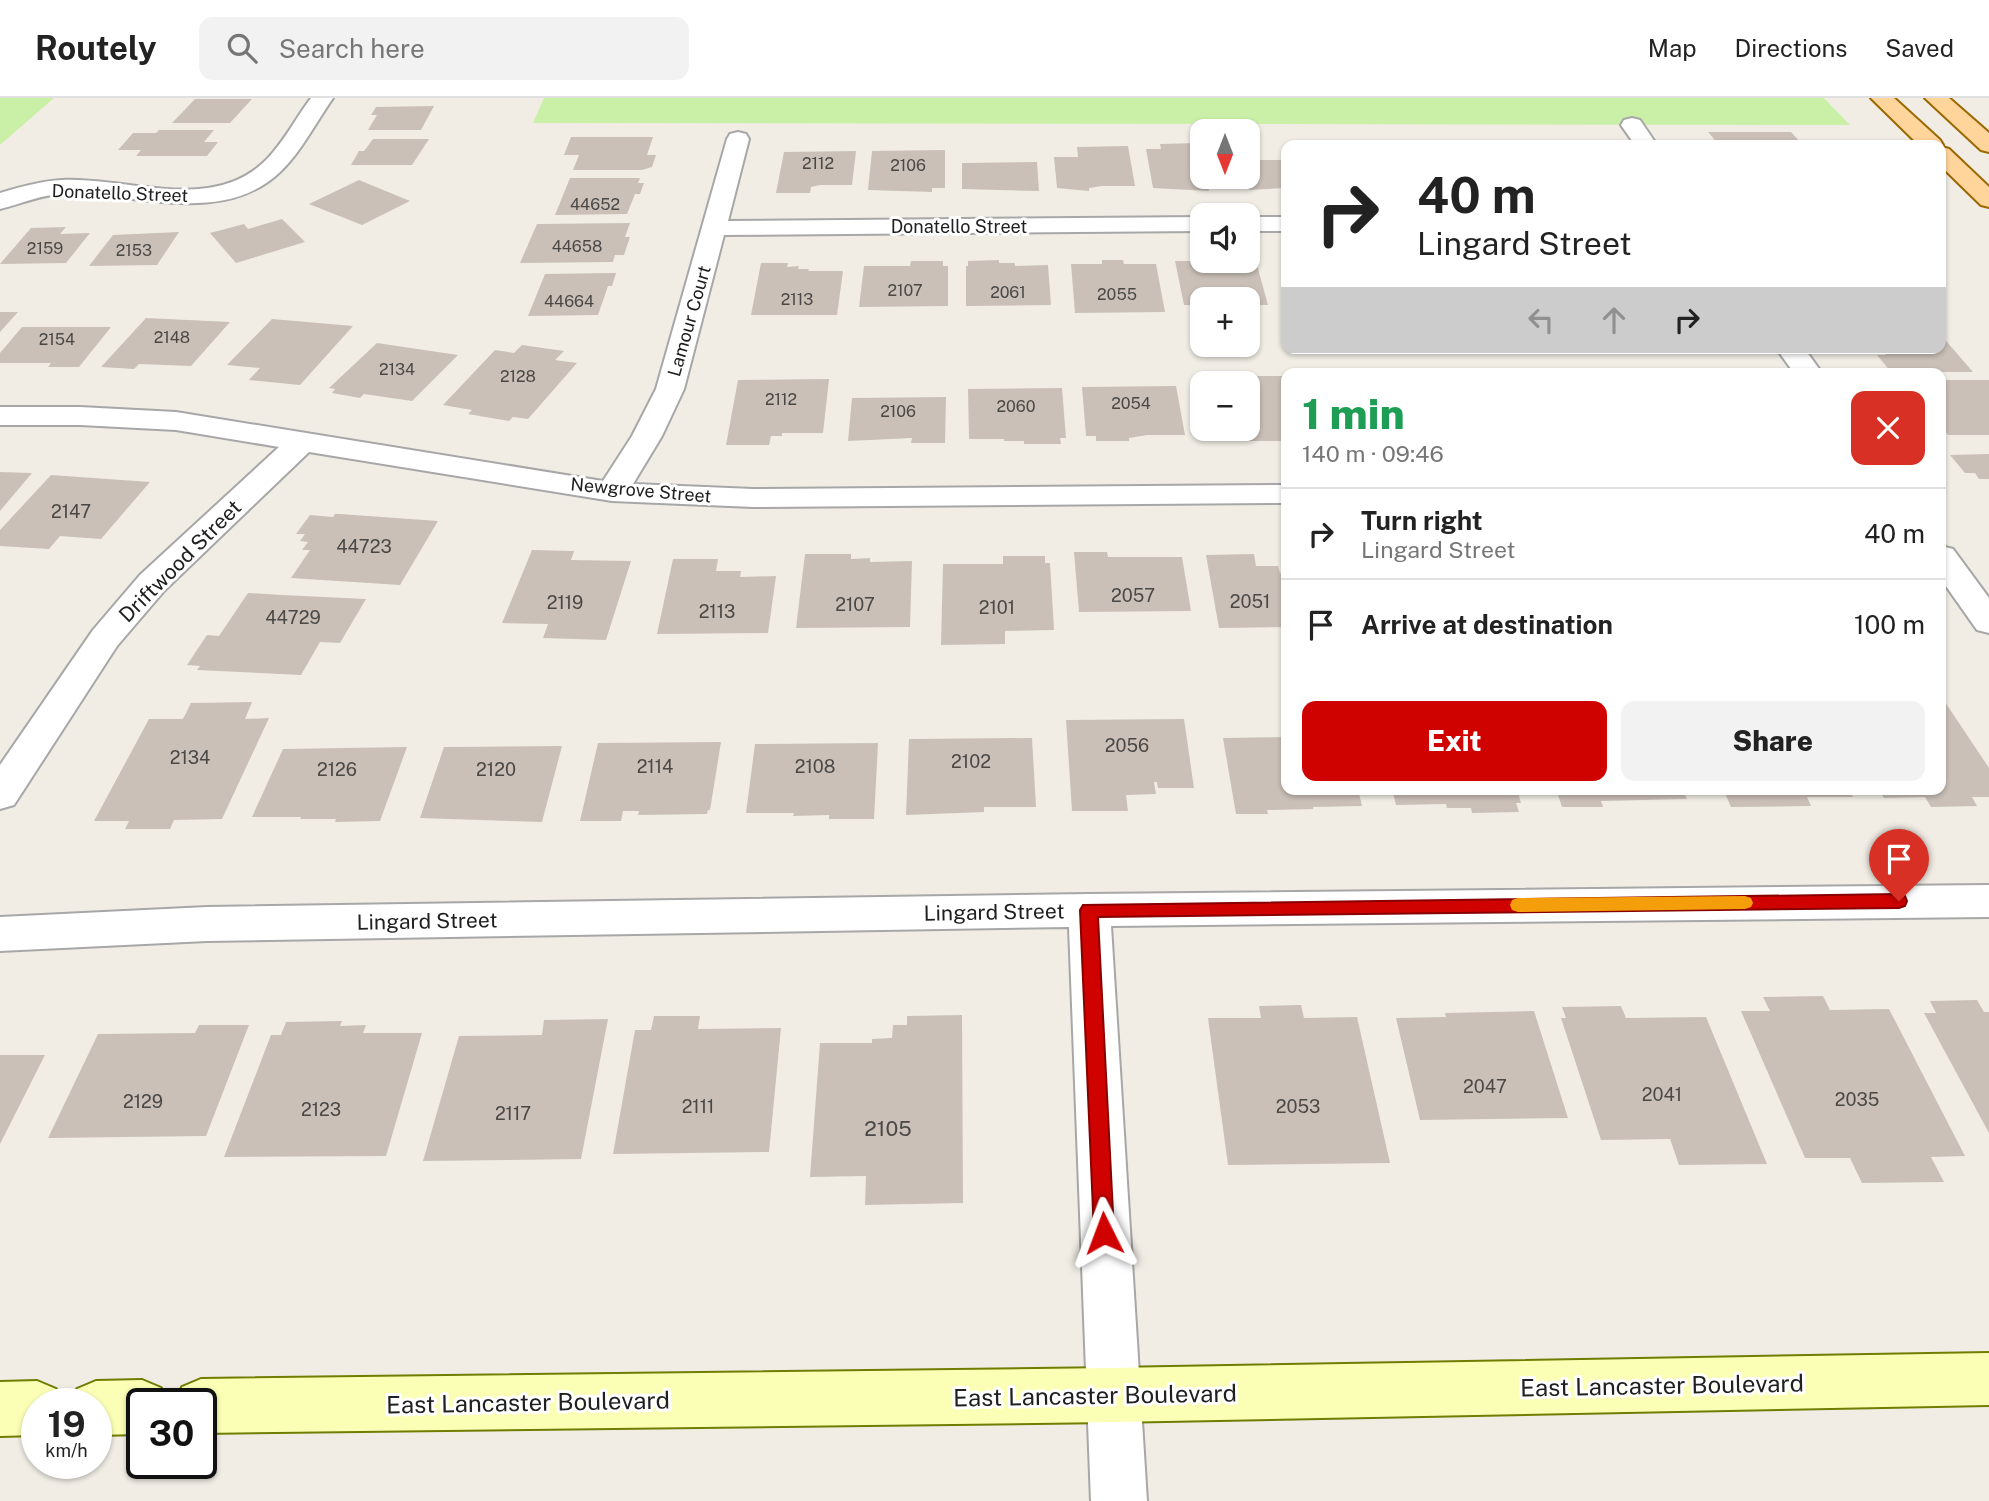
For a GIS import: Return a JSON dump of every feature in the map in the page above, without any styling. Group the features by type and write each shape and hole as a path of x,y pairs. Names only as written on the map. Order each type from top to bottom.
{"main road":[{"path":"1882,98 1927,140"},
{"path":"1936,98 1989,145"},
{"path":"1946,159 1989,200"},
{"name":"East Lancaster Boulevard","path":"217,1406 1112,1395 1989,1379"},
{"path":"0,1409 21,1408"}],"street":[{"name":"Donatello Street","path":"0,202 20,194 63,187 192,197 241,188 270,168 322,98"},
{"path":"1632,125 1642,140"},
{"name":"Lamour Court","path":"612,492 647,436 670,389 738,139"},
{"name":"Donatello Street","path":"715,228 1190,224"},
{"path":"1260,224 1281,224"},
{"name":"Newgrove Street","path":"0,416 80,416 176,421 612,492 753,498 1281,494"},
{"name":"Driftwood Street","path":"0,795 105,638 152,583 303,442"},
{"path":"1946,563 1989,622"},
{"name":"Lingard Street","path":"0,934 207,924 1089,910 1989,901"},
{"path":"1089,910 1119,1501"}],"green space":[{"path":"0,98 54,98 0,145"},
{"path":"544,98 1824,98 1850,125 1260,124 1260,119 1190,119 1190,124 533,123"}],"building":[{"path":"195,99 252,99 230,123 172,123"},
{"path":"434,106 421,130 368,130 377,115 371,115 376,107"},
{"path":"159,130 214,130 204,142 218,142 207,156 136,156 141,150 118,150 133,133 156,133"},
{"path":"1708,132 1791,132 1798,140 1715,140"},
{"path":"571,137 653,137 647,155 656,155 652,167 642,170 573,170 579,155 564,155"},
{"path":"373,139 429,139 412,165 351,165 359,151 364,151"},
{"path":"1190,143 1190,189 1209,191 1153,188 1146,149 1161,149 1160,144"},
{"path":"1128,146 1135,186 1102,186 1089,188 1089,191 1057,188 1054,157 1078,157 1077,147"},
{"path":"945,150 945,188 932,188 932,192 868,190 872,151"},
{"path":"856,151 852,185 820,185 811,187 810,193 776,193 784,152"},
{"path":"1260,160 1281,160 1281,188 1249,190 1260,189"},
{"path":"1037,162 1039,191 962,189 962,163"},
{"path":"570,178 640,178 638,183 644,183 640,194 635,194 627,214 555,215"},
{"path":"359,180 410,201 362,225 309,204"},
{"path":"282,219 305,242 236,263 210,233 244,224 248,229"},
{"path":"630,223 625,237 630,237 624,255 615,255 613,262 520,263 537,224"},
{"path":"66,227 60,234 90,233 66,263 0,264 31,228"},
{"path":"179,232 157,265 89,266 113,235"},
{"path":"999,260 999,263 1015,263 1015,266 1048,265 1051,305 966,306 968,261"},
{"path":"1102,260 1123,260 1124,264 1156,264 1165,312 1075,313 1071,264 1102,264"},
{"path":"911,261 943,261 943,266 948,266 948,306 859,307 864,266 910,266"},
{"path":"1175,261 1190,261 1190,273 1259,273 1268,305 1260,305 1260,287 1190,287 1190,305 1184,305"},
{"path":"761,263 788,263 787,267 799,266 798,269 809,269 808,271 843,271 837,315 751,315"},
{"path":"616,273 612,286 608,286 598,315 528,316 545,274"},
{"path":"0,312 18,312 0,332"},
{"path":"146,318 230,322 191,366 139,364 134,369 101,367"},
{"path":"272,319 353,326 300,385 249,380 260,368 227,365"},
{"path":"22,327 111,327 79,367 48,367 51,363 0,363 0,353"},
{"path":"1946,341 1973,372 1946,372 1946,368 1888,368 1877,355 1946,354"},
{"path":"377,343 458,355 412,401 364,394 360,398 332,393 335,389 329,388"},
{"path":"522,345 564,351 555,360 577,363 528,419 513,417 509,421 468,414 472,410 443,405 495,350 514,353"},
{"path":"1260,376 1281,376 1281,441 1260,441"},
{"path":"829,379 823,433 782,433 782,436 771,436 769,445 726,445 738,380"},
{"path":"1946,380 1989,380 1989,435 1948,435"},
{"path":"1176,386 1185,435 1147,435 1129,438 1129,441 1096,441 1096,436 1086,436 1082,387"},
{"path":"1062,388 1066,438 1060,438 1061,444 969,439 968,389"},
{"path":"946,397 945,443 911,443 912,438 848,441 852,398"},
{"path":"1989,454 1989,479 1979,479 1975,473 1965,473 1950,455"},
{"path":"0,472 32,473 0,511"},
{"path":"51,475 150,482 101,539 60,536 49,549 0,546 0,530"},
{"path":"335,514 438,521 400,585 291,578 310,550 302,550 308,542 300,541 305,534 296,534 310,515 333,517"},
{"path":"532,550 574,551 571,560 631,561 606,640 543,638 548,624 502,623"},
{"path":"1074,552 1107,552 1108,557 1182,557 1191,611 1079,612"},
{"path":"805,554 851,554 851,559 870,558 870,562 912,561 910,627 796,628"},
{"path":"1254,554 1256,566 1278,566 1281,573 1281,627 1219,628 1206,555"},
{"path":"1003,556 1045,556 1045,563 1050,563 1054,630 1005,631 1005,644 941,645 943,564 1003,564"},
{"path":"673,559 718,559 716,571 741,571 740,577 776,576 768,633 657,634"},
{"path":"248,593 366,599 340,643 320,642 301,675 197,670 200,666 187,665 207,635 219,636"},
{"path":"252,702 245,719 269,718 222,819 174,820 170,829 125,829 129,821 94,821 149,719 183,719 191,703"},
{"path":"1946,704 1989,768 1989,797 1972,797 1977,806 1931,807 1925,797 1884,798 1882,795 1946,795"},
{"path":"1184,719 1194,788 1158,788 1157,782 1154,782 1156,794 1126,795 1128,811 1072,811 1066,720"},
{"path":"1281,737 1281,795 1359,795 1362,806 1313,807 1267,810 1268,814 1236,814 1223,738"},
{"path":"1032,738 1036,807 984,807 984,812 906,815 909,739"},
{"path":"721,742 710,810 707,814 638,815 639,811 623,811 621,821 580,821 598,743"},
{"path":"878,743 874,819 829,819 829,815 793,816 794,813 746,813 755,744"},
{"path":"562,746 542,822 420,818 444,747"},
{"path":"407,747 380,821 335,822 336,819 252,817 283,749"},
{"path":"1394,795 1519,795 1521,803 1516,803 1519,812 1472,813 1471,808 1447,808 1446,804 1396,805"},
{"path":"1558,795 1685,795 1687,799 1601,801 1603,807 1562,807"},
{"path":"1726,795 1853,797 1807,797 1811,806 1731,807"},
{"path":"1823,996 1830,1010 1889,1009 1965,1156 1931,1157 1944,1182 1862,1183 1850,1158 1805,1158 1741,1011 1770,1011 1763,997"},
{"path":"1977,1000 1984,1012 1989,1012 1989,1133 1924,1013 1936,1013 1930,1001"},
{"path":"1301,1005 1304,1018 1357,1017 1390,1163 1228,1165 1208,1018 1261,1018 1259,1006"},
{"path":"1621,1006 1626,1018 1706,1017 1767,1164 1679,1165 1670,1139 1601,1140 1561,1018 1566,1018 1562,1007"},
{"path":"1534,1011 1568,1118 1420,1120 1396,1018 1446,1017 1445,1013"},
{"path":"962,1015 963,1203 865,1205 866,1176 810,1177 820,1043 872,1043 872,1039 892,1038 893,1025 907,1025 907,1016"},
{"path":"654,1016 700,1016 698,1029 781,1028 769,1152 613,1154 635,1030 651,1030"},
{"path":"608,1019 581,1159 423,1161 459,1036 542,1035 544,1020"},
{"path":"342,1021 340,1026 366,1025 363,1033 422,1033 386,1156 224,1157 271,1035 281,1035 286,1022"},
{"path":"199,1025 249,1025 206,1136 48,1138 98,1034 195,1033"},
{"path":"0,1055 45,1055 0,1144"}],"slow traffic":[{"path":"1518,905 1745,903"}],"route":[{"path":"1104,1233 1089,910 1899,901"}]}
